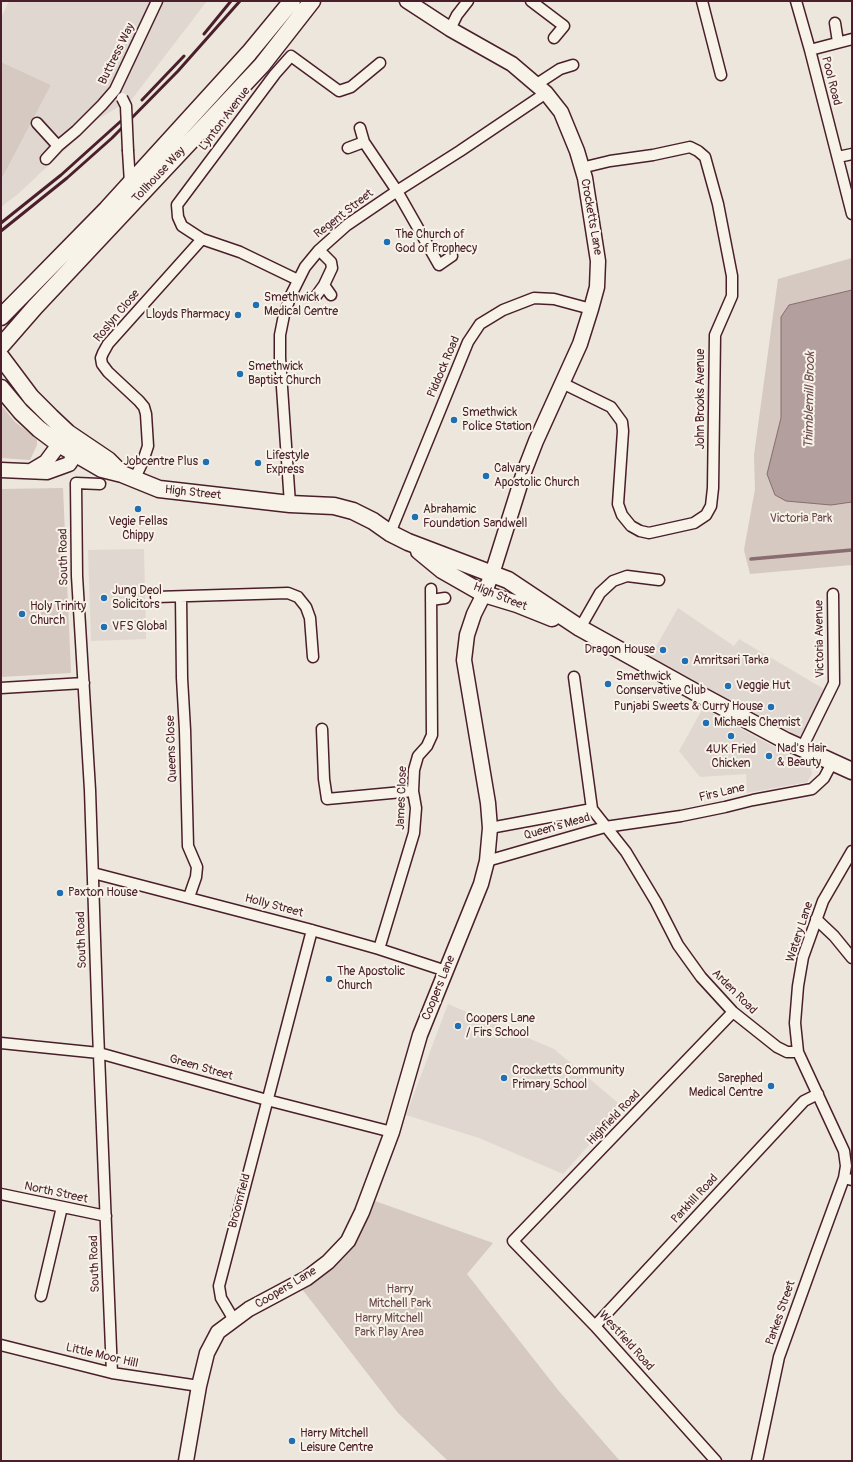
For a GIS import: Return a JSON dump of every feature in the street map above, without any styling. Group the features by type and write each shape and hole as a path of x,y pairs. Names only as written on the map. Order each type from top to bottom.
{"main road":[{"name":"Tollhouse Way","path":"1,318 130,183 249,53 292,1"},
{"name":"Tollhouse Way","path":"1,346 35,307 262,65 312,1"},
{"name":"High Street","path":"1,356 76,455 102,469 159,489 290,504 341,517 390,532 408,542 508,580 580,628 695,692 802,748 852,771"},
{"name":"High Street","path":"1,388 21,412 39,429 108,460 128,477"},
{"name":"High Street","path":"408,542 442,570 484,594 517,604 580,628"}],"street":[{"name":"Buttress Way","path":"46,159 115,90 157,1"},
{"name":"Crocketts Lane","path":"407,1 450,29 512,64 542,89 561,112 577,151 585,178 598,261 597,287 580,344 524,472 492,574 484,594"},
{"path":"450,29 457,15 468,1"},
{"path":"531,1 564,26 554,38"},
{"path":"702,1 722,75"},
{"name":"Pool Road","path":"796,1 852,214"},
{"path":"835,23 838,42"},
{"path":"810,50 852,39"},
{"name":"Lynton Avenue","path":"298,280 240,252 202,239 182,226 178,217 177,205 275,74 291,56 339,91 351,87 380,63"},
{"name":"Regent Street","path":"290,504 280,343 284,315 291,295 305,268 319,250 348,225 397,191 460,151 542,89 560,70 573,65"},
{"path":"115,90 122,98 126,106 130,183"},
{"path":"37,123 58,146"},
{"path":"360,128 364,142 397,191 439,265 452,256"},
{"path":"348,148 364,142"},
{"name":"John Brooks Avenue","path":"562,383 611,408 622,422 623,431 618,504 622,515 631,526 640,531 650,533 694,523 706,515 711,506 713,488 715,335 732,296 732,276 718,204 705,157 690,147 653,155 610,161 581,168"},
{"path":"838,157 852,154"},
{"name":"Roslyn Close","path":"128,477 143,461 148,446 146,414 140,401 108,372 102,364 101,358 108,344 202,239"},
{"path":"316,296 324,286 332,268 331,262 319,250"},
{"path":"324,286 332,295"},
{"name":"Piddock Road","path":"390,532 468,342 480,324 503,310 534,298 554,299 591,309"},
{"path":"31,471 46,462 63,439"},
{"path":"1,470 48,472 69,464 76,455"},
{"name":"South Road","path":"100,484 76,483 77,576 84,683 93,873 112,1373"},
{"path":"580,628 600,593 613,581 627,576 659,580"},
{"name":"James Close","path":"379,949 414,833 416,808 413,791 414,770 418,756 427,746 432,735 431,588"},
{"path":"156,597 288,593 298,597 306,607 310,618 313,657"},
{"name":"Coopers Lane","path":"234,1320 249,1309 307,1278 328,1262 348,1241 362,1212 392,1132 420,1035 472,907 487,860 490,828 488,803 464,660 467,635 474,614 484,594"},
{"name":"Victoria Avenue","path":"802,748 834,683 833,594"},
{"name":"Queens Close","path":"181,597 182,678 188,846 197,867 196,877 189,897"},
{"path":"431,600 445,598"},
{"path":"574,677 592,809"},
{"path":"1,688 84,683"},
{"path":"322,729 324,779 327,799 413,791"},
{"name":"Firs Lane","path":"605,827 681,816 812,789 824,778 832,763"},
{"name":"Queen's Mead","path":"487,860 605,827 592,809 490,828"},
{"name":"Arden Road","path":"605,827 626,852 638,870 678,945 701,977 733,1012 777,1047 787,1052 798,1052"},
{"name":"Watery Lane","path":"798,1052 795,1023 798,986 803,957 816,919 828,892 852,851"},
{"name":"Holly Street","path":"93,873 312,930 379,949 446,971"},
{"path":"816,919 834,936 852,958"},
{"name":"Broomfield","path":"234,1320 221,1298 219,1286 312,930"},
{"name":"Highfield Road","path":"513,1241 733,1012"},
{"name":"Green Street","path":"1,1044 99,1053 267,1100 392,1132"},
{"path":"798,1052 844,1151 848,1179"},
{"name":"Parkhill Road","path":"595,1326 804,1101 818,1094"},
{"name":"Parkes Street","path":"757,1461 779,1357 814,1257 848,1179"},
{"name":"North Street","path":"1,1194 106,1216"},
{"path":"41,1296 62,1207"},
{"name":"Westfield Road","path":"513,1241 595,1326 716,1461"},
{"path":"186,1461 199,1386 207,1354 218,1332 234,1320"},
{"name":"Little Moor Hill","path":"1,1345 112,1373 199,1386"}],"shaded area":[{"path":"9,1 207,1 132,99 98,119 18,194 1,207 1,180 51,85 1,62 1,18"},
{"path":"144,549 146,639 91,641 88,550"},
{"path":"678,608 734,646 739,639 824,689 817,711 802,738 650,657"},
{"path":"703,708 811,767 812,774 807,782 747,793 746,774 700,777 679,751"},
{"name":"Crocketts Community Primary School","path":"448,1004 554,1049 623,1107 563,1174 479,1138 406,1115"}],"green space":[{"path":"1,62 51,85 1,180"},
{"name":"Victoria Park","path":"852,258 852,565 750,574 744,550 755,489 754,455 778,279"},
{"path":"1,405 15,422 37,439 37,445 30,460 1,458"},
{"path":"63,488 71,673 1,677 1,489"},
{"name":"Harry Mitchell Park","path":"375,1201 493,1243 467,1274 558,1390 620,1461 448,1461 398,1413 302,1289 331,1266 356,1238"}],"water":[{"name":"Thimblemill Brook","path":"852,290 852,502 831,505 786,501 775,495 767,474 781,418 781,317 789,305"}],"waterway":[{"path":"751,559 852,550"}],"railway":[{"path":"204,34 231,1"},
{"path":"1,231 67,178 112,138 178,71 240,1"},
{"path":"142,100 184,56"},
{"path":"1,223 61,175 121,121"}],"place":[{"name":"The Church of God of Prophecy","path":"387,242"},
{"name":"Smethwick Medical Centre","path":"256,305"},
{"name":"Lloyds Pharmacy","path":"238,315"},
{"name":"Smethwick Baptist Church","path":"240,374"},
{"name":"Smethwick Police Station","path":"454,420"},
{"name":"Jobcentre Plus","path":"206,462"},
{"name":"Lifestyle Express","path":"258,463"},
{"name":"Calvary Apostolic Church","path":"486,476"},
{"name":"Vegie Fellas Chippy","path":"138,509"},
{"name":"Abrahamic Foundation Sandwell","path":"415,517"},
{"name":"Jung Deol Solicitors","path":"104,598"},
{"name":"Holy Trinity Church","path":"22,614"},
{"name":"VFS Global","path":"104,627"},
{"name":"Dragon House","path":"663,650"},
{"name":"Amritsari Tarka","path":"685,661"},
{"name":"Smethwick Conservative Club","path":"608,684"},
{"name":"Veggie Hut","path":"728,686"},
{"name":"Punjabi Sweets & Curry House","path":"771,707"},
{"name":"Michaels Chemist","path":"706,723"},
{"name":"4UK Fried Chicken","path":"731,736"},
{"name":"Nad's Hair & Beauty","path":"769,756"},
{"name":"Paxton House","path":"60,893"},
{"name":"The Apostolic Church","path":"329,979"},
{"name":"Coopers Lane / Firs School","path":"458,1026"},
{"name":"Crocketts Community Primary School","path":"504,1078"},
{"name":"Sarephed Medical Centre","path":"771,1086"},
{"name":"Harry Mitchell Leisure Centre","path":"292,1441"}],"park label":[{"name":"Harry Mitchell Park Play Area","path":"389,1326"}]}
